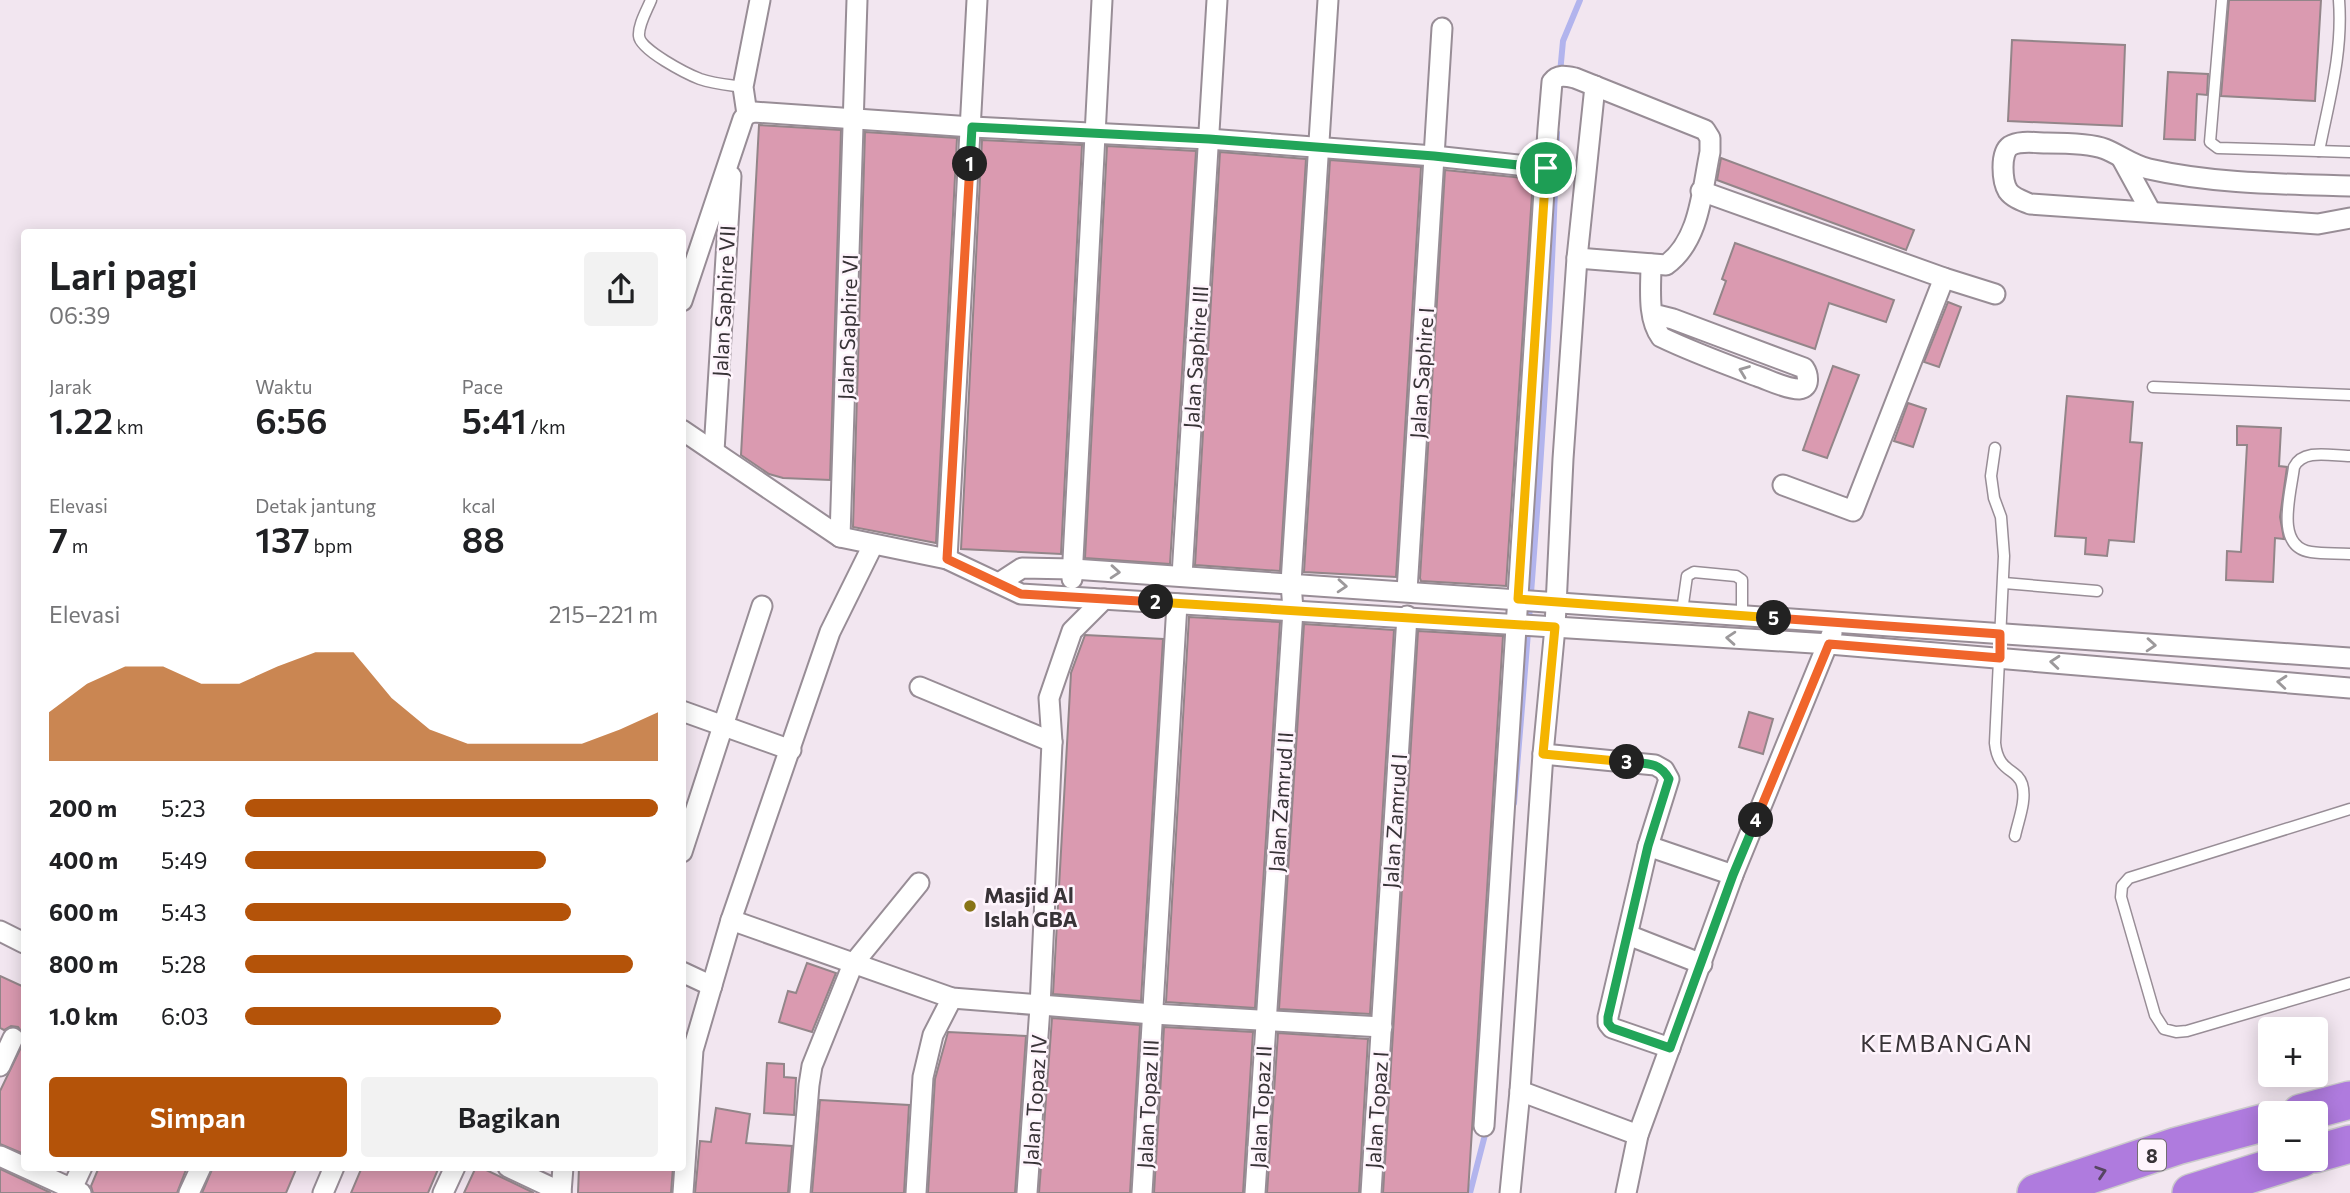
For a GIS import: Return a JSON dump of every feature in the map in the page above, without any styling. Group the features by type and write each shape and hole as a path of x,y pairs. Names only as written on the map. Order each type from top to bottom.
{"highway":[{"path":"2328,1106 2350,1100"},
{"name":"8","path":"2036,1193 2177,1146 2258,1124"},
{"path":"2328,1150 2350,1144"},
{"path":"2191,1193 2261,1171"}],"street":[{"path":"747,114 743,87 760,0"},
{"name":"Jalan Saphire VI","path":"840,537 857,0"},
{"path":"947,559 977,0"},
{"path":"1072,597 1102,0"},
{"name":"Jalan Saphire III","path":"1181,576 1217,0"},
{"name":"Jalan Zamrud II","path":"1264,1021 1293,610 1291,583 1328,0"},
{"name":"Jalan Saphire I","path":"1407,591 1442,28"},
{"path":"1484,1126 1524,780 1537,600 1546,168 1552,82 1562,76 1595,86 1705,130 1710,138 1710,152 1692,233 1682,251 1665,265 1577,258"},
{"path":"1510,1193 1520,1091 1524,780 1543,754 1535,625 1537,600 1563,459 1577,258 1595,86"},
{"path":"686,289 743,120 747,114 754,112 1209,139 1434,156 1546,168"},
{"path":"2350,186 2214,178 2147,169 2104,148 2051,143 2017,144 2009,146 2004,153 2004,179 2008,191 2019,200 2031,204 2318,224 2350,218"},
{"name":"Jalan Saphire VII","path":"714,451 732,151"},
{"path":"2122,159 2151,212"},
{"path":"1701,191 1995,294"},
{"path":"1651,264 1653,314 1655,329 1661,337 1778,384 1798,389 1807,383 1808,375 1804,368 1653,314"},
{"path":"1783,485 1853,511 1944,278"},
{"path":"686,433 840,537 947,559 1021,594 1829,644 2350,688"},
{"path":"686,1107 688,1049 712,986 731,920 830,632 873,545"},
{"path":"999,583 1022,568 1073,569 2350,658"},
{"name":"Jalan Topaz IV","path":"1027,1193 1040,1007 1052,742 1049,698 1072,631 1104,599"},
{"name":"Jalan Topaz III","path":"1142,1193 1177,604"},
{"path":"686,839 762,606"},
{"name":"Jalan Zamrud I","path":"1382,1027 1407,616"},
{"path":"1626,1193 1637,1135 1733,875 1836,622"},
{"path":"920,687 1052,742"},
{"path":"686,712 791,750"},
{"path":"1543,754 1655,765 1664,770 1669,779 1648,846 1608,1023 1612,1028 1670,1048"},
{"path":"1648,846 1733,875"},
{"path":"800,1193 812,1066 853,964 919,883"},
{"path":"731,920 952,998 1040,1007 1382,1027"},
{"path":"0,931 21,942"},
{"path":"1628,935 1702,964"},
{"path":"686,974 712,986"},
{"path":"916,1193 923,1077 933,1035 952,998"},
{"name":"Jalan Topaz II","path":"1255,1193 1264,1021"},
{"name":"Jalan Topaz I","path":"1371,1193 1382,1027"},
{"path":"0,1066 13,1038"},
{"path":"1520,1091 1637,1135"},
{"path":"0,1156 21,1166"},
{"path":"31,1171 74,1192 81,1171"},
{"path":"189,1193 199,1171"},
{"path":"323,1193 332,1171"},
{"path":"443,1193 453,1171"},
{"path":"522,1171 561,1192 563,1171"},
{"path":"683,1193 684,1171"}],"lane":[{"path":"651,0 640,28 639,39 642,44 653,54 692,75 721,84 743,87"},
{"path":"2222,0 2210,142 2218,148 2350,152"},
{"path":"2319,151 2339,54 2339,0"},
{"path":"2152,387 2350,395"},
{"path":"1995,448 1991,475 1994,498 2001,517 2004,583 1996,755 2000,762 2020,779 2024,796 2015,836"},
{"path":"2350,456 2304,455 2297,460 2288,530 2292,543 2310,552 2350,554"},
{"path":"1682,611 1687,576 1694,572 1739,578 1744,586 1742,615"},
{"path":"2004,583 2097,591"},
{"path":"2350,809 2129,878 2122,886 2121,897 2155,1015 2164,1029 2187,1031 2350,983"}],"building":[{"path":"2229,0 2321,0 2315,101 2221,96"},
{"path":"2012,40 2125,45 2122,126 2008,121"},
{"path":"2168,72 2208,74 2207,95 2197,94 2195,140 2164,139"},
{"path":"759,125 841,130 830,480 783,478 769,474 741,455"},
{"path":"865,132 957,138 936,543 853,527"},
{"path":"982,140 1082,145 1061,554 961,549"},
{"path":"1107,146 1196,151 1170,564 1085,558"},
{"path":"1220,152 1306,159 1280,571 1195,565"},
{"path":"1721,158 1914,230 1906,250 1717,180"},
{"path":"1330,160 1421,167 1396,577 1304,572"},
{"path":"1445,170 1533,179 1506,586 1421,581 1420,578"},
{"path":"1735,243 1894,300 1886,322 1829,303 1815,349 1714,314 1726,281 1722,279"},
{"path":"1948,302 1961,307 1939,367 1924,362"},
{"path":"1833,366 1859,375 1827,458 1803,450"},
{"path":"2067,396 2133,402 2130,442 2142,443 2134,542 2109,540 2107,556 2085,554 2086,538 2055,536"},
{"path":"1908,403 1926,409 1913,447 1894,441"},
{"path":"2237,426 2281,428 2279,466 2287,467 2280,517 2284,539 2275,538 2273,582 2226,580 2227,551 2241,552 2247,445 2237,445"},
{"path":"1189,617 1280,622 1255,1008 1166,1002"},
{"path":"1304,624 1394,630 1370,1014 1279,1009"},
{"path":"1418,631 1503,636 1468,1193 1383,1193"},
{"path":"1085,635 1163,639 1141,1001 1053,994 1071,673"},
{"path":"1749,712 1773,719 1763,754 1739,747"},
{"path":"807,963 836,973 812,1032 779,1022 788,991 796,993"},
{"path":"0,976 21,986 21,1031 18,1027 11,1026 4,1030 0,1028"},
{"path":"1052,1018 1140,1025 1130,1193 1039,1193"},
{"path":"1164,1027 1253,1032 1243,1193 1154,1193"},
{"path":"948,1032 1026,1036 1015,1193 928,1193 935,1079"},
{"path":"1278,1033 1368,1039 1359,1193 1267,1193"},
{"path":"21,1047 21,1153 0,1144 0,1091"},
{"path":"767,1063 784,1064 784,1077 796,1078 794,1115 764,1113"},
{"path":"820,1100 909,1105 904,1193 812,1193"},
{"path":"716,1108 750,1114 746,1143 792,1146 788,1193 695,1193 700,1141 711,1142"},
{"path":"0,1169 51,1193 0,1193"},
{"path":"97,1171 185,1171 177,1193 93,1193 91,1186"},
{"path":"211,1171 295,1171 286,1193 202,1193"},
{"path":"360,1171 437,1171 428,1193 351,1193"},
{"path":"474,1171 488,1171 534,1193 464,1193"},
{"path":"579,1171 673,1171 671,1193 578,1193"}],"waterway":[{"path":"1560,73 1563,41 1580,0"},
{"path":"1514,803 1540,468 1557,133"},
{"path":"1470,1193 1487,1127"}],"place":[{"name":"Masjid Al Islah GBA","path":"970,906"}],"district":[{"name":"KEMBANGAN","path":"1947,1042"}],"route":[{"path":"972,127 1209,139 1434,156 1546,168 1518,599 2000,634 2000,658 1829,644 1733,875 1670,1048 1612,1028 1608,1023 1648,846 1669,779 1664,770 1655,765 1543,754 1555,627 1021,594 947,559 972,127"}]}
